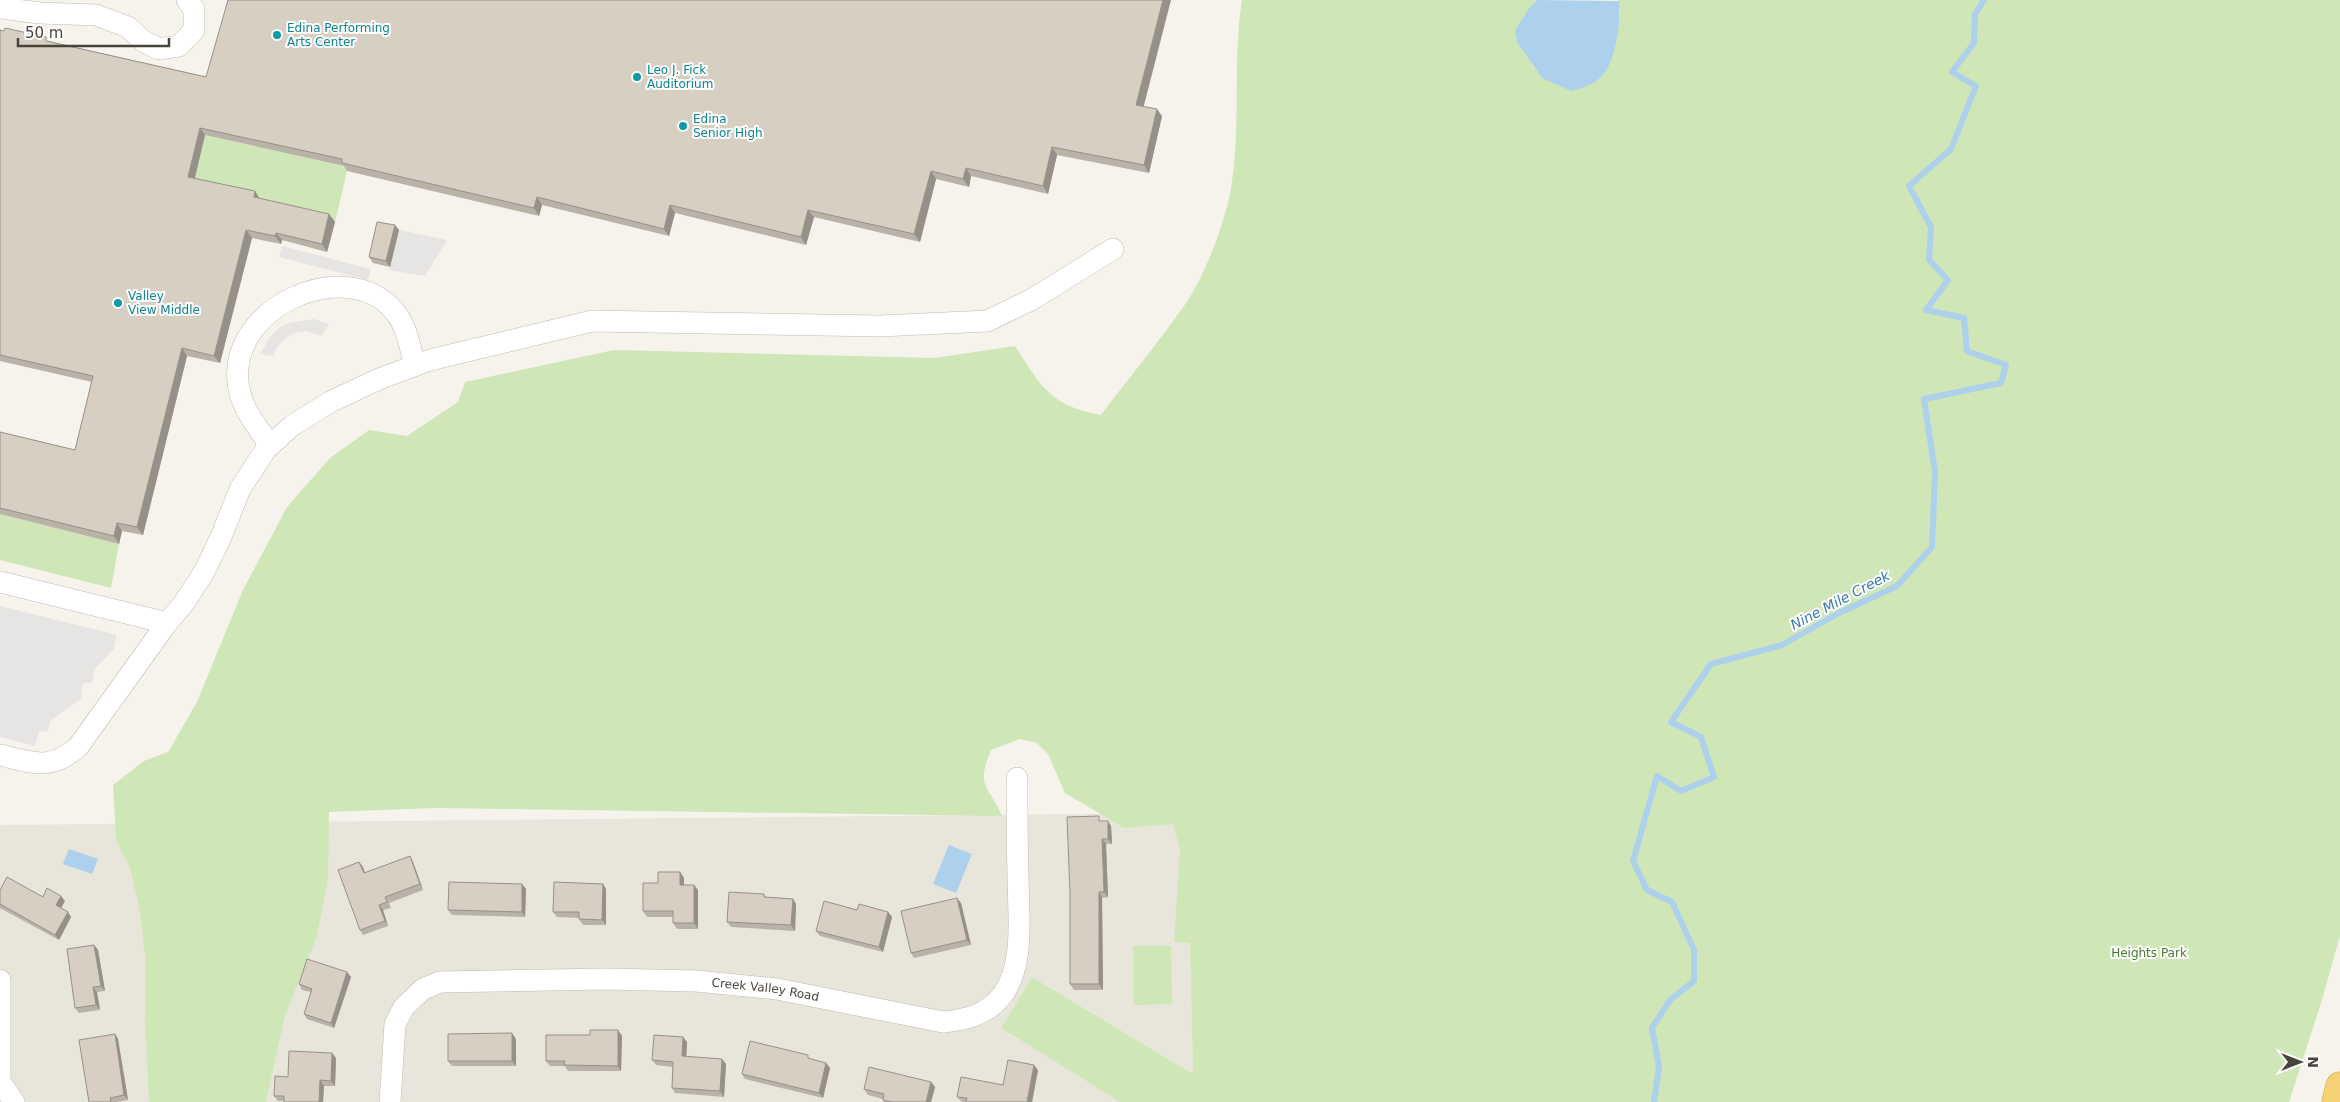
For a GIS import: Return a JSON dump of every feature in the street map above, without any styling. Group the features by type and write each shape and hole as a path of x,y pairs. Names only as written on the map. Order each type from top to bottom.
{"highway":[{"path":"2336,1102 2340,1086"}],"street":[{"path":"0,8 40,13 96,15 128,28 143,41 159,49 179,46 194,30 194,9 187,0"},
{"path":"0,755 38,764 53,762 66,757 78,746 204,572 240,489 270,445 293,425 332,401 379,379 415,365 592,321 880,326 987,321 1031,300 1113,249"},
{"path":"270,445 245,409 239,388 239,365 245,344 256,323 272,308 294,296 324,288 348,288 383,299 396,313 405,332 415,365"},
{"path":"0,582 167,623"},
{"name":"Creek Valley Road","path":"390,1102 395,1024 404,1008 423,989 440,982 595,979 696,981 777,989 943,1022 966,1020 988,1009 1001,997 1010,983 1018,945 1017,778"},
{"path":"0,980 0,1082 14,1102"}],"shaded area":[{"path":"399,230 447,240 425,276 389,270"},
{"path":"282,246 371,269 368,280 279,257"},
{"path":"314,319 329,324 321,336 307,331 297,332 285,338 277,347 273,356 260,354 271,336 279,328 289,323"},
{"path":"0,606 117,635 114,649 94,670 92,683 83,683 81,699 51,720 47,732 39,731 35,746 0,737"},
{"path":"1187,813 1193,1074 1032,977 1001,1028 1120,1102 0,1102 0,825"}],"green space":[{"name":"Heights Park","path":"1242,0 1537,0 1529,8 1515,30 1534,68 1609,65 1620,15 1618,0 2340,0 2340,936 2322,1000 2289,1102 1120,1102 1001,1028 1032,977 1193,1074 1190,943 1174,942 1180,849 1173,824 1124,828 1065,793 1048,754 1037,743 1020,739 991,750 986,762 984,779 986,786 1002,816 435,808 329,812 328,878 317,936 285,1015 266,1102 149,1102 145,1018 146,963 140,911 130,868 116,840 113,785 144,761 168,752 197,702 243,590 287,507 330,458 369,430 407,436 458,402 465,382 614,350 935,358 1015,346 1040,383 1058,400 1084,411 1101,415 1184,306 1199,281 1218,237 1230,194 1234,170 1239,24"},
{"path":"205,135 348,167 335,222 193,185"},
{"path":"0,514 119,544 111,588 0,560"},
{"path":"1133,946 1171,946 1172,1004 1134,1005"}],"water":[{"path":"1537,0 1619,1 1619,20 1614,53 1610,63 1597,81 1571,91 1542,78 1517,42 1515,30 1529,8"},
{"path":"949,845 972,854 956,893 933,884"},
{"path":"69,849 98,859 92,874 63,864"}],"building":[{"name":"Edina Senior High","path":"228,0 1163,0 1136,105 1157,109 1144,165 1052,147 1043,186 966,168 963,179 931,171 914,234 808,210 801,237 670,205 664,229 537,197 534,208 342,163 342,159 200,128 188,177 255,191 254,197 329,214 322,244 276,233 275,236 246,230 214,356 182,348 137,527 117,523 114,536 0,508 0,432 75,450 93,376 0,355 0,30 4,31 5,28 46,37 46,41 206,77"},
{"path":"377,222 395,225 386,261 369,257"},
{"path":"1099,816 1099,821 1108,821 1108,839 1102,839 1104,892 1099,892 1099,984 1070,984 1070,893 1067,817"},
{"path":"410,856 420,884 385,897 387,902 379,905 385,921 360,930 338,870 359,862 364,873"},
{"path":"658,872 680,872 680,885 694,885 694,923 673,923 673,911 643,911 643,883 658,883"},
{"path":"7,877 43,897 47,888 61,896 56,905 68,912 55,935 0,904 0,890"},
{"path":"449,882 522,884 522,912 448,910"},
{"path":"554,882 603,884 602,920 579,919 579,912 553,912"},
{"path":"729,892 764,894 764,897 793,899 791,925 727,922"},
{"path":"957,898 967,940 911,953 901,911"},
{"path":"824,901 857,910 859,904 888,912 879,947 816,931"},
{"path":"94,945 101,986 93,987 96,1005 75,1008 67,949"},
{"path":"307,959 347,972 331,1023 304,1014 312,989 299,984"},
{"path":"590,1030 618,1030 618,1066 564,1065 565,1061 546,1061 546,1035 590,1035"},
{"path":"512,1033 512,1061 448,1061 448,1034"},
{"path":"115,1034 124,1095 110,1098 111,1102 89,1102 79,1040"},
{"path":"654,1035 683,1037 682,1056 722,1059 720,1091 672,1088 673,1062 652,1060"},
{"path":"750,1041 808,1055 808,1058 826,1063 819,1093 742,1074"},
{"path":"289,1051 332,1053 331,1081 320,1080 319,1102 284,1102 284,1096 274,1096 275,1076 288,1077"},
{"path":"1008,1060 1034,1065 1027,1102 966,1102 967,1098 957,1097 961,1077 1003,1085"},
{"path":"869,1067 931,1082 926,1102 892,1102 883,1100 884,1094 864,1089"}],"waterway":[{"name":"Nine Mile Creek","path":"1654,1102 1659,1067 1652,1028 1670,1000 1694,981 1694,950 1672,902 1647,890 1633,861 1657,776 1681,791 1714,777 1701,737 1671,722 1711,664 1782,645 1837,614 1897,586 1932,547 1935,472 1924,399 2001,383 2006,365 1967,351 1964,318 1926,310 1948,280 1929,260 1931,227 1909,186 1951,149 1976,86 1952,72 1974,43 1975,14 1984,0"}],"place":[{"name":"Edina Performing Arts Center","path":"277,35"},
{"name":"Leo J. Fick Auditorium","path":"637,77"},
{"name":"Edina Senior High","path":"683,126"},
{"name":"Valley View Middle","path":"118,303"}]}
